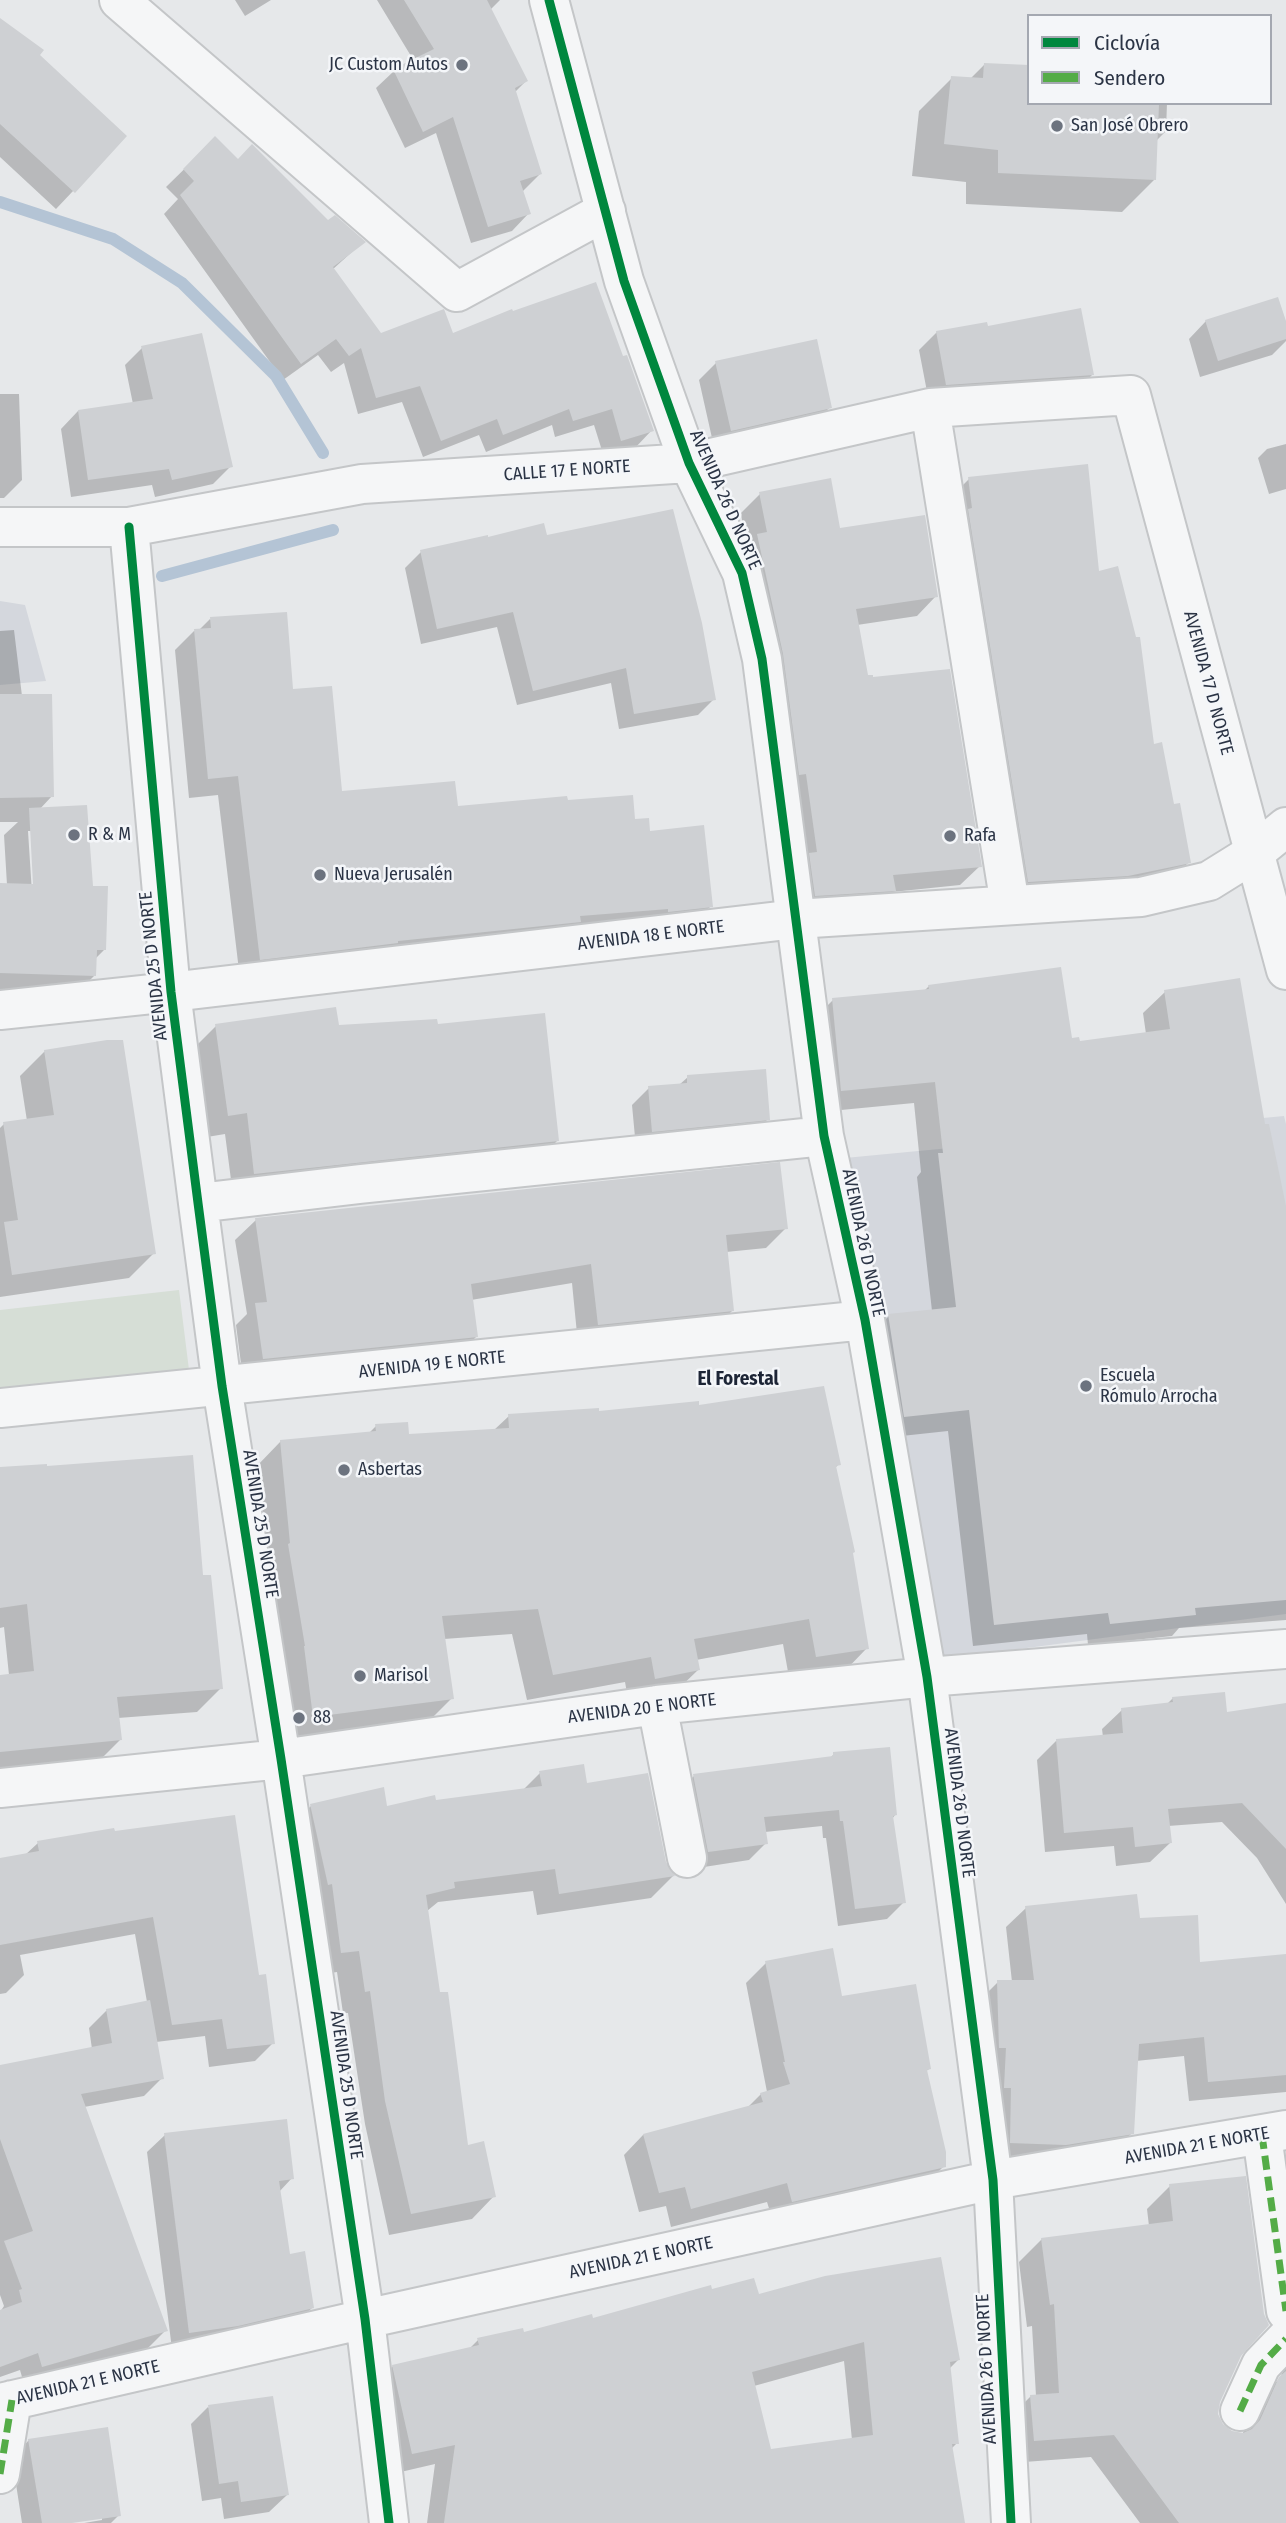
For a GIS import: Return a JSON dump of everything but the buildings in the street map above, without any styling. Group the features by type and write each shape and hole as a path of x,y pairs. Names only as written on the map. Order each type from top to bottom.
{"street":[{"path":"119,0 457,292 606,211"},
{"name":"AVENIDA 26 D NORTE","path":"549,0 624,281 689,463 741,573 762,659 824,1136 865,1320 927,1677 993,2180 1012,2523"},
{"name":"CALLE 17 E NORTE","path":"0,527 129,527 362,484 689,463 930,408 1131,395"},
{"name":"AVENIDA 17 D NORTE","path":"1131,395 1286,970"},
{"path":"930,408 1010,905"},
{"name":"AVENIDA 25 D NORTE","path":"129,527 171,992 198,1203 222,1387 365,2319 389,2523"},
{"name":"AVENIDA 18 E NORTE","path":"0,1010 796,919 1141,897 1180,890 1209,881 1254,853 1286,827"},
{"path":"198,1203 824,1136"},
{"name":"AVENIDA 19 E NORTE","path":"0,1408 865,1320"},
{"name":"AVENIDA 20 E NORTE","path":"0,1788 281,1759 657,1705 927,1677 1286,1649"},
{"path":"657,1705 687,1858"},
{"path":"1274,2132 1286,2311"},
{"name":"AVENIDA 21 E NORTE","path":"6,2401 993,2180 1274,2132"},
{"path":"1240,2411 1261,2365 1286,2339"},
{"path":"0,2474 6,2401"}],"shaded area":[{"path":"0,601 25,605 46,681 0,685"},
{"name":"Escuela Rómulo Arrocha","path":"1284,1116 1286,1614 935,1660 845,1158"},
{"path":"179,1290 189,1370 0,1390 0,1310"}],"waterway":[{"path":"0,202 113,239 182,283 276,376 323,453"},
{"path":"162,576 333,530"}],"marked path":[{"path":"1262,2135 1286,2311"},
{"path":"1240,2411 1261,2365 1286,2339"},
{"path":"0,2474 12,2400"}],"cycle path":[{"path":"549,0 624,281 689,463 742,573 762,659 824,1136 865,1320 927,1677 993,2180 1011,2523"},
{"path":"129,527 171,992 198,1203 222,1386 365,2319 389,2523"}],"place":[{"name":"JC Custom Autos","path":"462,65"},
{"name":"San José Obrero","path":"1057,126"},
{"name":"R & M","path":"74,835"},
{"name":"Rafa","path":"950,836"},
{"name":"Nueva Jerusalén","path":"320,875"},
{"name":"Escuela Rómulo Arrocha","path":"1086,1386"},
{"name":"Asbertas","path":"344,1470"},
{"name":"Marisol","path":"360,1676"},
{"name":"88","path":"299,1718"}],"district":[{"name":"El Forestal","path":"738,1380"}]}
